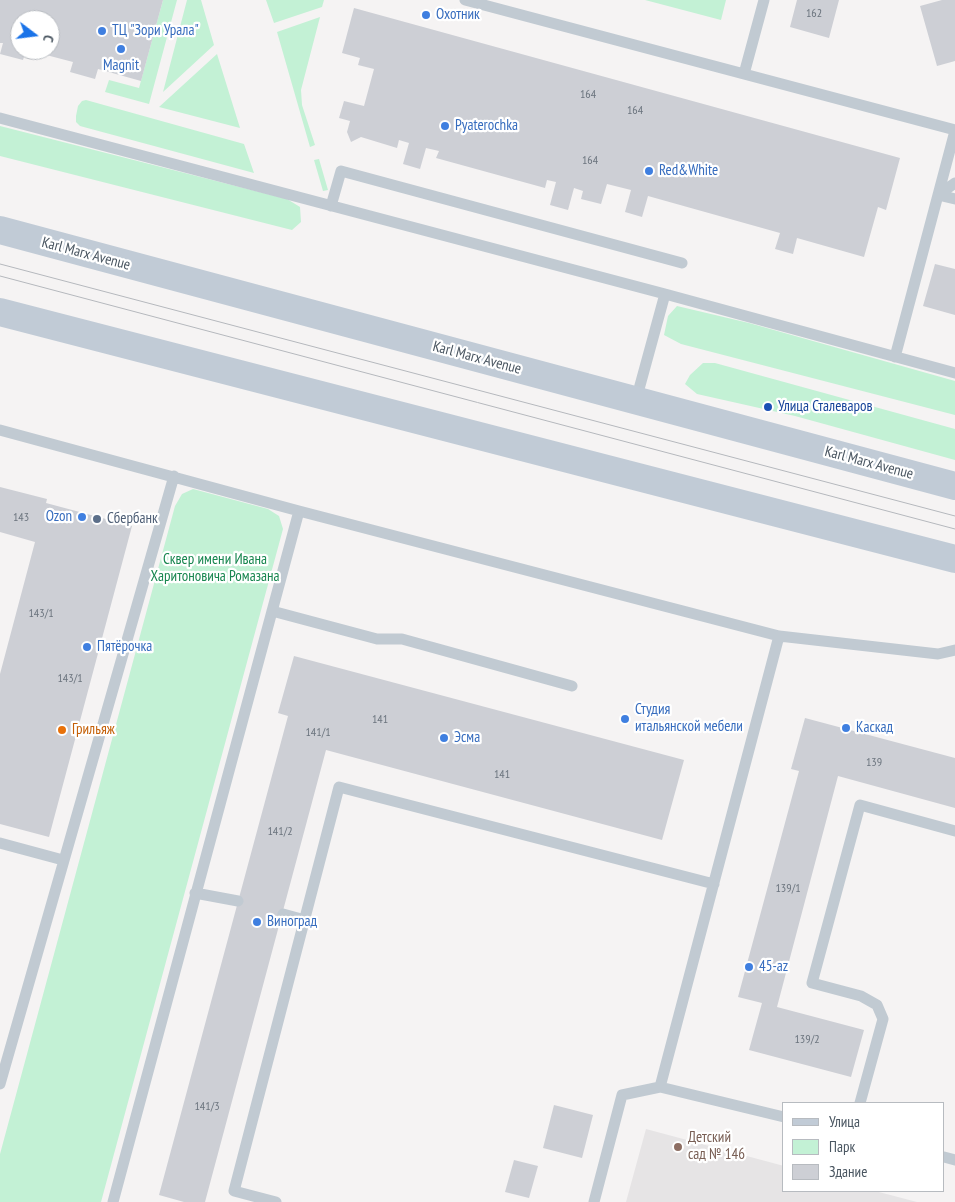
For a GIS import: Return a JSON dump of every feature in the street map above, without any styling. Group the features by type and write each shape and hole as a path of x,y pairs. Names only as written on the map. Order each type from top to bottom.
{"main road":[{"name":"Karl Marx Avenue","path":"0,230 955,486"},
{"path":"0,312 955,559"}],"lane":[{"path":"465,0 955,131 895,357"},
{"path":"744,74 764,0"},
{"path":"0,118 665,294 955,374"},
{"path":"331,206 340,171 682,263"},
{"path":"938,195 955,183"},
{"path":"938,195 955,199"},
{"path":"636,400 665,294"},
{"path":"0,430 174,476 299,512 779,636 938,654 955,650"},
{"path":"0,1084 174,476"},
{"path":"113,1202 299,512"},
{"path":"272,611 377,639 402,639 572,686"},
{"path":"660,1087 779,636"},
{"path":"276,1202 234,1191 339,787 714,884"},
{"path":"860,1102 883,1019 877,1005 861,996 812,983 860,805 955,831"},
{"path":"0,842 63,860"},
{"path":"195,893 238,902"},
{"path":"283,914 305,920"},
{"path":"594,1202 622,1094 660,1087 782,1117"}],"shaded area":[{"name":"Детский сад № 146","path":"646,1129 782,1165 782,1192 879,1192 917,1202 626,1202"}],"green space":[{"path":"163,0 177,0 149,104 105,92 109,80 139,88"},
{"path":"187,0 201,0 214,45 163,92"},
{"path":"266,0 324,0 322,7 274,23"},
{"path":"645,0 726,0 721,20"},
{"path":"320,17 301,90 302,105 315,145 310,147 277,32"},
{"path":"217,54 240,128 159,107"},
{"path":"86,100 244,144 254,173 80,126 76,122 78,106 82,101"},
{"path":"0,126 287,199 300,207 301,222 292,230 0,156"},
{"path":"319,159 328,190 323,191 314,160"},
{"path":"677,306 749,323 955,381 955,415 681,344 664,335 668,316"},
{"path":"703,363 715,363 955,429 955,460 795,416 697,394 685,384 690,375"},
{"name":"Сквер имени Ивана Харитоновича Ромазана","path":"193,489 268,509 279,516 283,529 101,1202 0,1202 0,1154 175,506 182,494"}],"building":[{"name":"ТЦ \"Зори Урала\"","path":"0,0 163,0 141,81 98,69 95,79 70,72 73,62 60,59 60,10 10,10 10,57 0,54 3,43 0,43"},
{"path":"797,0 839,0 829,38 790,27"},
{"path":"942,0 955,0 955,61 937,66 920,6"},
{"path":"354,8 900,158 886,210 878,207 864,257 797,238 793,254 775,249 780,233 648,196 642,217 625,212 631,190 607,184 601,204 581,199 583,191 574,188 568,210 550,205 556,182 547,180 545,188 436,158 439,151 426,148 420,169 403,164 409,143 399,140 397,148 361,137 351,142 347,132 350,121 339,118 344,101 364,106 374,69 358,65 360,58 342,53"},
{"path":"935,264 955,269 955,315 923,306"},
{"path":"0,487 47,499 46,503 132,526 49,837 0,824 0,674 35,542 0,532"},
{"path":"294,656 684,760 662,840 326,750 205,1202 184,1202 159,1195 288,716 278,713"},
{"path":"805,718 955,758 955,808 838,776 777,1007 864,1030 851,1077 749,1050 762,1003 738,997 799,771 791,769"},
{"path":"554,1105 593,1115 582,1158 543,1148"},
{"path":"514,1160 538,1166 529,1198 505,1192"}],"tram line":[{"path":"0,264 955,516"},
{"path":"0,276 955,529"}],"place":[{"name":"Охотник","path":"426,15"},
{"name":"ТЦ \"Зори Урала\"","path":"102,31"},
{"name":"Magnit","path":"121,49"},
{"name":"Pyaterochka","path":"445,126"},
{"name":"Red&White","path":"649,171"},
{"name":"Улица Сталеваров","path":"768,407"},
{"name":"Ozon","path":"82,517"},
{"name":"Сбербанк","path":"97,519"},
{"name":"Пятёрочка","path":"87,647"},
{"name":"Студия итальянской мебели","path":"625,719"},
{"name":"Каскад","path":"846,728"},
{"name":"Грильяж","path":"62,730"},
{"name":"Эсма","path":"444,738"},
{"name":"Виноград","path":"257,922"},
{"name":"45-az","path":"749,967"},
{"name":"Детский сад № 146","path":"678,1147"}]}
